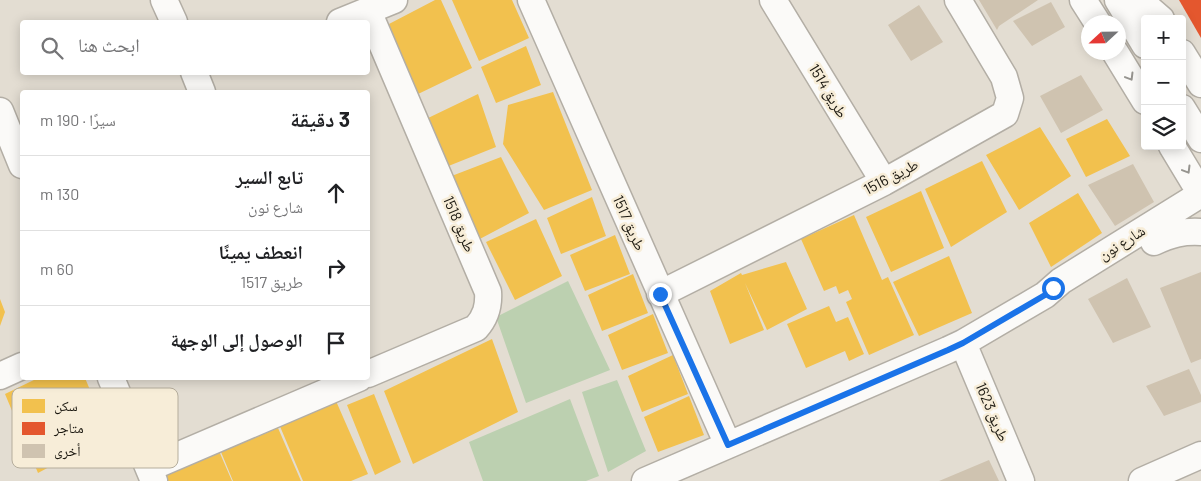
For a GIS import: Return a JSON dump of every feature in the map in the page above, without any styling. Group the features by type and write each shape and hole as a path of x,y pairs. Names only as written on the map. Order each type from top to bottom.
{"street":[{"path":"164,0 173,20"},
{"path":"345,20 394,0"},
{"name":"طريق 1517","path":"531,0 728,445"},
{"name":"طريق 1514","path":"773,0 884,182"},
{"name":"طريق 1516","path":"660,294 884,182 1005,114 1010,98 1004,77 958,0"},
{"path":"1084,0 1093,15"},
{"path":"1118,0 1141,38"},
{"path":"1124,0 1147,7 1156,15"},
{"name":"طريق 1518","path":"368,10 488,292 484,320 476,328 370,373"},
{"path":"1120,60 1141,94"},
{"path":"1186,60 1201,84"},
{"path":"195,75 201,90"},
{"path":"0,111 20,160"},
{"path":"1186,115 1201,139"},
{"path":"1174,150 1201,194"},
{"name":"شارع نون","path":"645,481 963,343 1045,295 1061,281 1201,194"},
{"name":"شارع نون","path":"1045,295 1067,290 1201,214"},
{"path":"1154,242 1172,234 1190,231 1201,232"},
{"name":"طريق 1623","path":"963,343 1021,481"},
{"path":"0,376 20,367"},
{"path":"178,460 321,385 348,380"},
{"path":"1142,481 1201,455"},
{"path":"152,474 163,468"}],"green space":[{"path":"568,281 610,370 526,403 496,317"},
{"path":"617,380 646,451 608,472 582,392"},
{"path":"570,399 599,476 586,481 483,481 469,442"}],"building: سكن":[{"path":"435,0 441,0 472,68 416,95 389,24"},
{"path":"452,0 512,0 529,38 479,61"},
{"path":"526,46 541,85 496,103 481,67"},
{"path":"553,92 592,190 544,210 503,144 508,105"},
{"path":"478,94 496,147 446,167 426,119"},
{"path":"1107,119 1130,156 1086,177 1066,139"},
{"path":"1040,127 1071,176 1019,210 986,155"},
{"path":"501,157 529,213 476,241 449,177"},
{"path":"982,161 1007,212 951,247 925,189"},
{"path":"921,191 944,248 891,272 866,217"},
{"path":"1078,193 1102,233 1051,267 1029,223"},
{"path":"592,197 606,236 561,254 547,218"},
{"path":"854,215 882,280 888,277 914,335 869,355 846,302 852,299 848,290 839,294 836,286 824,291 801,239"},
{"path":"536,219 562,276 515,300 486,242"},
{"path":"615,235 630,274 585,291 570,255"},
{"path":"949,256 972,313 919,336 893,282"},
{"path":"786,262 807,309 767,330 745,283 764,330 730,344 710,291 741,273 742,275"},
{"path":"633,274 648,313 602,331 588,295"},
{"path":"0,299 5,312 0,326"},
{"path":"829,306 836,322 848,317 864,354 849,361 845,351 806,368 787,324"},
{"path":"653,314 668,353 622,370 608,335"},
{"path":"492,339 518,412 413,464 384,391"},
{"path":"673,355 688,394 642,412 628,376"},
{"path":"34,380 86,380 89,388 17,388"},
{"path":"12,391 12,411 5,394"},
{"path":"374,394 401,462 375,475 347,405"},
{"path":"689,396 704,435 658,452 644,417"},
{"path":"336,401 368,474 351,481 303,481 279,424"},
{"path":"278,428 301,481 233,481 221,452"},
{"path":"219,451 232,481 165,481 162,474"},
{"path":"36,468 47,468 38,473"}],"building: متاجر":[{"path":"1179,0 1201,0 1201,38"}],"building: أخرى":[{"path":"979,0 1038,0 999,26 997,30"},
{"path":"1051,2 1065,27 1032,46 1013,21"},
{"path":"919,5 943,42 911,61 888,25"},
{"path":"1081,75 1103,110 1061,133 1040,96"},
{"path":"1133,164 1154,202 1115,226 1088,185"},
{"path":"1201,272 1201,359 1191,363 1160,288"},
{"path":"1127,278 1151,327 1113,343 1088,299"},
{"path":"1189,369 1201,395 1201,402 1164,416 1146,386"},
{"path":"989,460 999,481 939,481"}],"route":[{"path":"660,294 728,445 963,343 1045,295 1053,288"}]}
